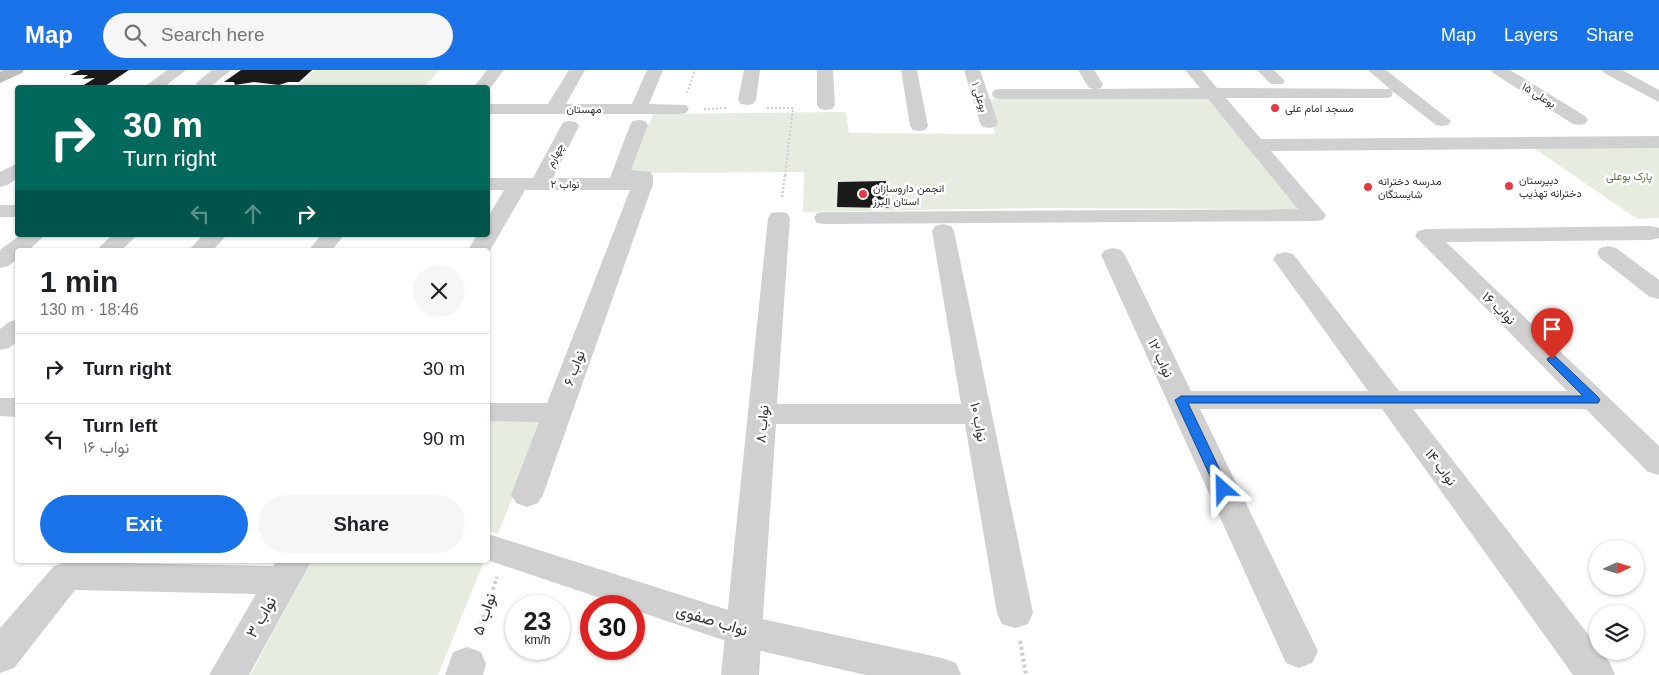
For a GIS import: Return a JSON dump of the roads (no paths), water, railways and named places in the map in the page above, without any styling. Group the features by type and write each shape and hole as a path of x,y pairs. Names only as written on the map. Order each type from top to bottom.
{"main road":[{"path":"0,78 16,70"}],"street":[{"path":"156,85 178,70"},
{"path":"204,83 223,70"},
{"path":"484,85 496,70"},
{"path":"554,109 577,70"},
{"path":"644,184 643,176 620,177 638,117 655,70"},
{"path":"742,104 752,70"},
{"path":"825,70 826,105"},
{"path":"909,70 919,126"},
{"name":"بوعلی ۱","path":"972,70 988,123"},
{"path":"825,218 1314,215 1193,70"},
{"path":"1376,70 1442,122"},
{"name":"بوعلی ۱۵","path":"1499,70 1579,120"},
{"path":"1610,70 1659,97"},
{"path":"1000,94 1385,93"},
{"name":"مهستان","path":"490,109 554,109 638,117 680,109"},
{"name":"چهارم","path":"540,184 570,126"},
{"path":"1257,145 1659,142"},
{"path":"0,181 15,171"},
{"name":"نواب ۲","path":"490,184 644,184"},
{"path":"490,231 518,184"},
{"name":"نواب ۶","path":"527,495 644,184"},
{"path":"0,211 15,211"},
{"name":"نواب ۸","path":"740,675 779,218"},
{"name":"نواب ۱۰","path":"943,231 1015,613"},
{"name":"نواب ۱۶","path":"1651,233 1426,236 1659,464"},
{"path":"17,248 31,237"},
{"path":"110,248 124,237"},
{"path":"202,248 214,237"},
{"path":"322,248 331,237"},
{"path":"480,248 487,237"},
{"path":"0,261 15,250"},
{"path":"1608,253 1659,292"},
{"name":"نواب ۱۲","path":"1113,255 1299,651"},
{"name":"نواب ۱۴","path":"1285,259 1596,675"},
{"path":"0,342 15,330"},
{"path":"1181,400 1594,400"},
{"path":"0,407 15,408"},
{"path":"490,412 557,413"},
{"path":"762,414 977,414"},
{"name":"نواب صفوی","path":"496,550 744,631 942,675"},
{"path":"0,656 66,576 289,570"},
{"name":"نواب ۳","path":"228,675 289,570"}],"place":[{"name":"مسجد امام علی","path":"1275,108"},
{"name":"دبیرستان دخترانه تهذیب","path":"1509,186"},
{"name":"مدرسه دخترانه شایستگان","path":"1368,187"},
{"name":"انجمن داروسازان استان البرز","path":"863,194"}],"park label":[{"name":"پارک بوعلی","path":"1629,176"}]}
